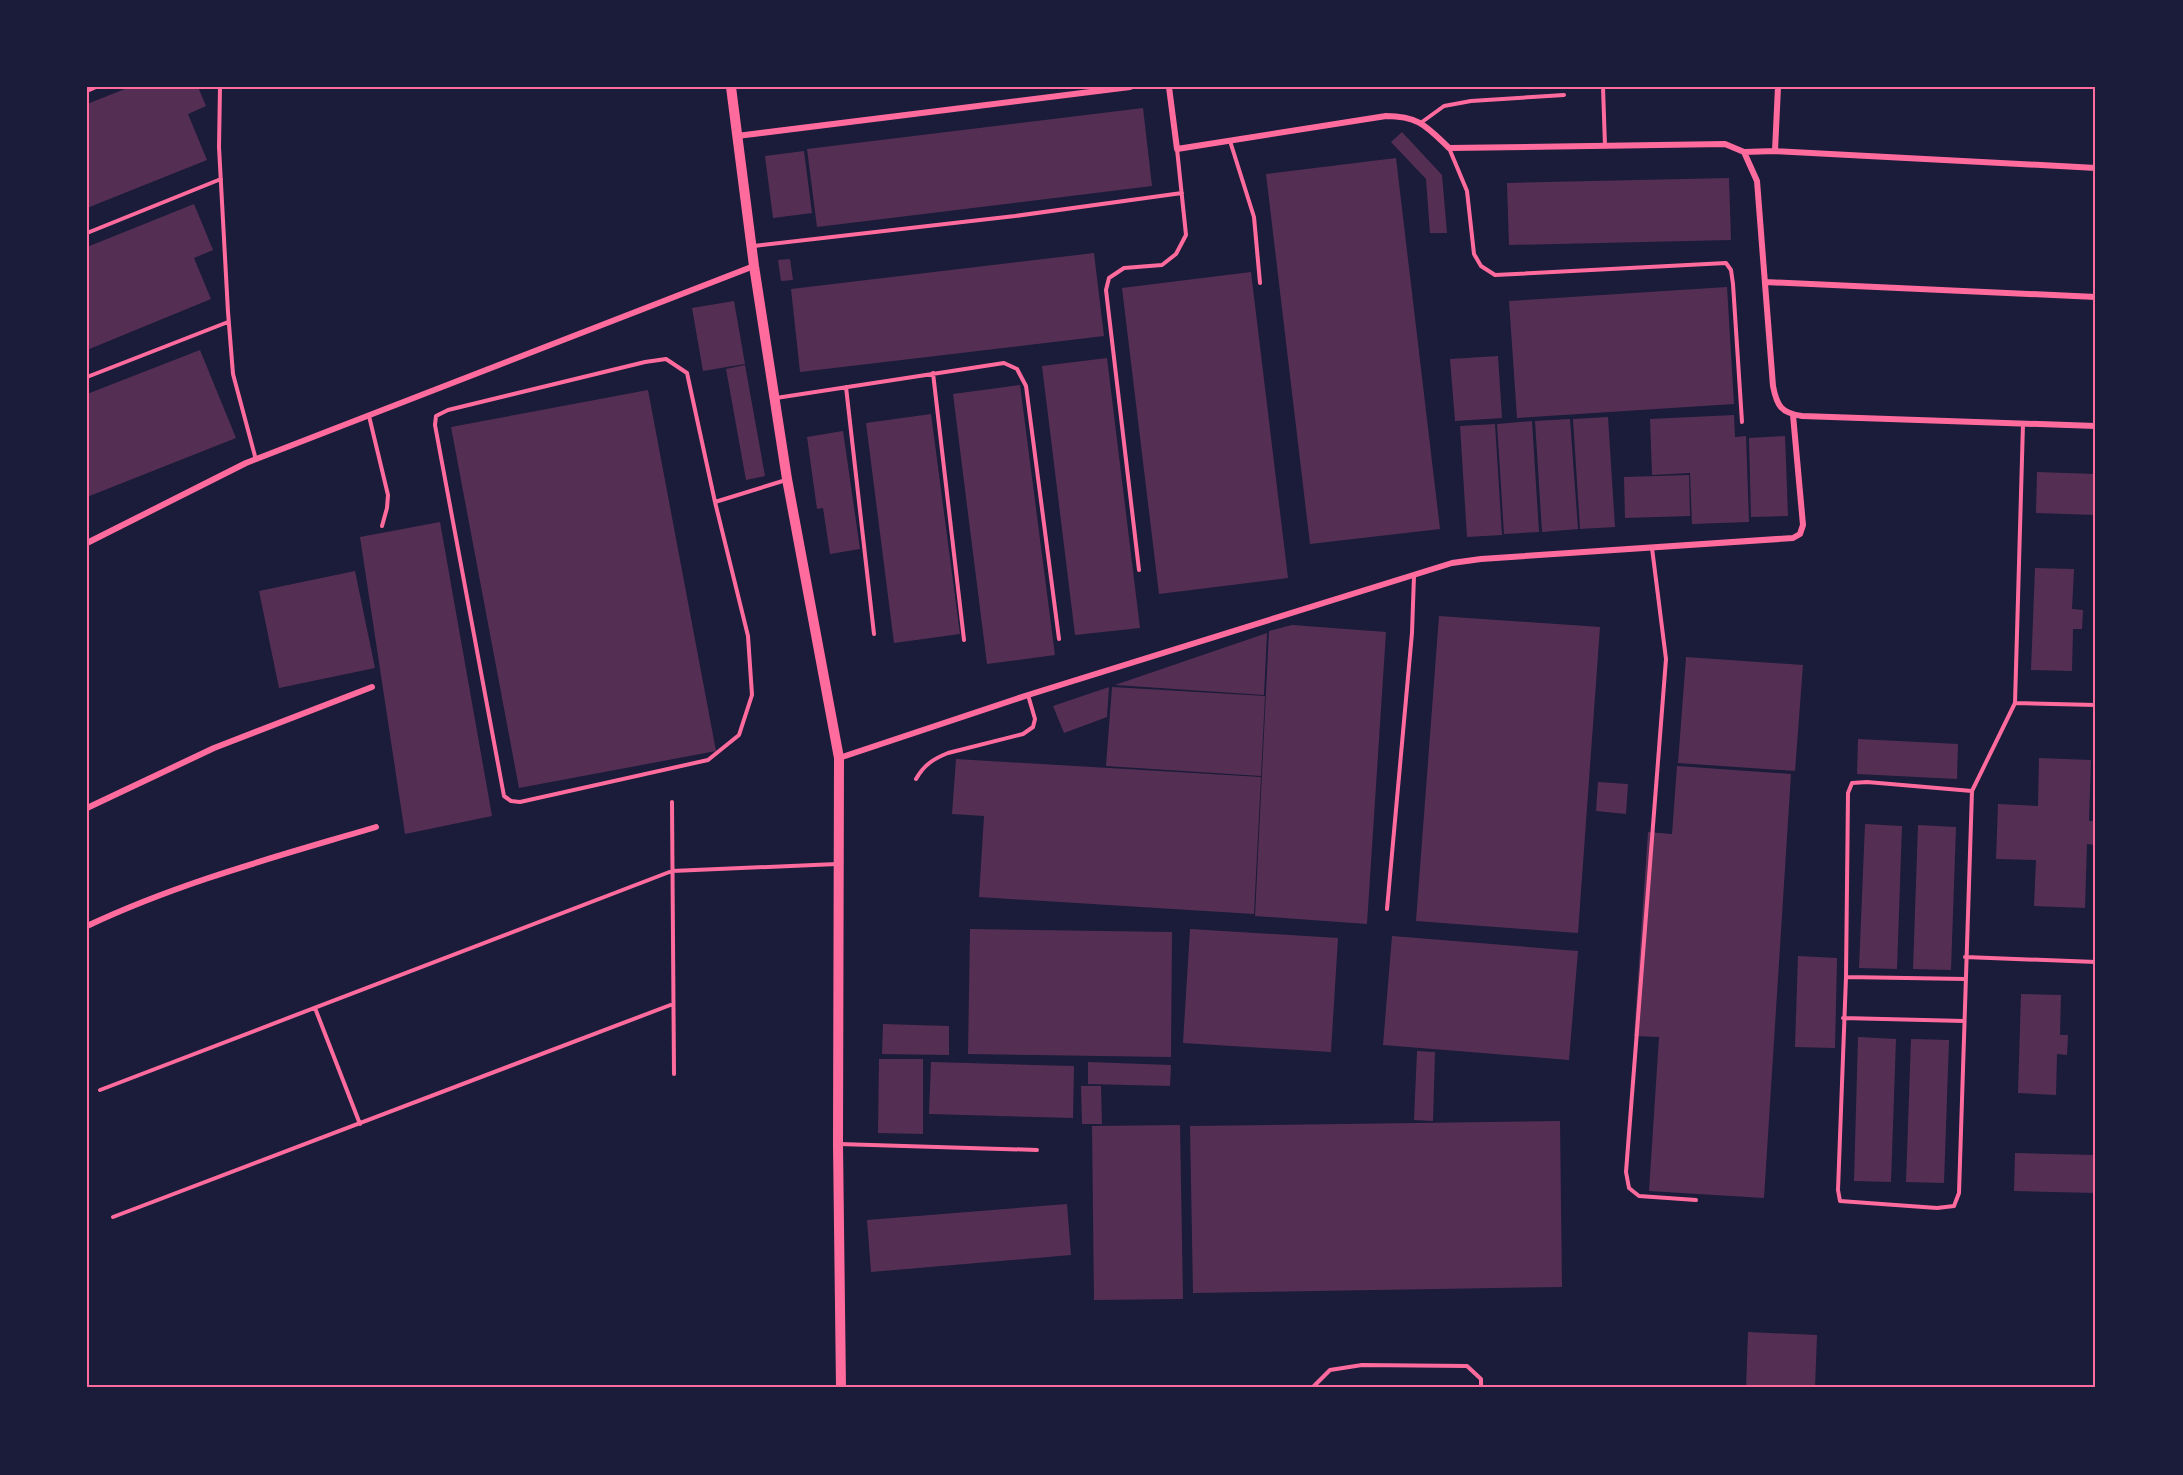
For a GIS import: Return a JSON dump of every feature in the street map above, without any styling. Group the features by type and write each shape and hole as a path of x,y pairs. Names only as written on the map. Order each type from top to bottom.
{"street":[{"path":"731,87 751,246 787,480 838,758 838,1144 841,1388"},
{"path":"737,136 1130,87"},
{"path":"1169,87 1177,149 1386,116 1404,116 1422,122 1449,148 1725,144 1744,152 1775,151 2096,168"},
{"path":"1775,151 1778,87"},
{"path":"1744,152 1757,181 1773,386 1776,402 1780,407 1793,415 2096,426"},
{"path":"87,543 256,460 754,266"},
{"path":"1765,282 2096,297"},
{"path":"838,758 1028,695 1452,563 1793,538 1800,534 1803,525 1793,415"},
{"path":"87,808 214,748 372,687"},
{"path":"87,926 129,906 203,879 376,827"}],"lane":[{"path":"87,91 96,87"},
{"path":"220,87 220,179 233,374 256,460"},
{"path":"1603,87 1605,146"},
{"path":"1422,122 1444,106 1471,101 1564,94"},
{"path":"1230,141 1254,217 1260,283"},
{"path":"1449,148 1467,191 1474,255 1481,266 1495,275 1726,263 1731,270 1733,284 1742,422"},
{"path":"1139,570 1106,290 1109,278 1124,268 1162,265 1176,254 1186,235 1177,149"},
{"path":"87,233 220,179"},
{"path":"751,246 1015,216 1182,192"},
{"path":"87,377 228,322"},
{"path":"666,359 687,373 715,502 748,636 752,696 739,735 708,760 520,802 512,801 504,796 435,425 436,416 448,410 645,362 666,359"},
{"path":"776,398 1005,363 1017,369 1026,386 1059,639"},
{"path":"933,373 964,640"},
{"path":"846,387 874,634"},
{"path":"369,415 388,495 382,526"},
{"path":"1971,791 1867,782 1852,783 1848,793 1846,977 1838,1190 1840,1201 1937,1208 1954,1206 1959,1193 1971,791 2015,703 2023,424"},
{"path":"715,502 787,480"},
{"path":"1652,548 1666,659 1626,1172 1629,1188 1639,1196 1696,1200"},
{"path":"1387,909 1412,633 1414,575"},
{"path":"916,778 923,767 942,755 1023,734 1033,727 1035,719 1028,695"},
{"path":"2015,703 2096,705"},
{"path":"672,802 674,1074"},
{"path":"100,1090 672,871 838,864"},
{"path":"1965,957 2096,962"},
{"path":"1846,977 1966,979"},
{"path":"113,1217 674,1004"},
{"path":"315,1008 360,1124"},
{"path":"1843,1018 1964,1021"},
{"path":"838,1144 1037,1150"},
{"path":"1312,1388 1330,1370 1362,1365 1467,1366 1481,1379 1481,1388"}],"building":[{"path":"130,87 198,87 206,106 188,114 207,160 87,208 87,104"},
{"path":"1143,108 1152,186 817,227 807,149"},
{"path":"1402,132 1442,175 1447,233 1430,233 1426,179 1391,142"},
{"path":"804,151 812,213 773,218 765,156"},
{"path":"1396,158 1440,529 1310,544 1266,174"},
{"path":"1729,178 1731,240 1509,245 1507,183"},
{"path":"194,204 213,250 194,258 211,299 87,350 87,247"},
{"path":"1094,253 1104,336 800,372 791,289"},
{"path":"790,259 793,280 781,281 778,260"},
{"path":"1251,272 1288,578 1159,594 1122,288"},
{"path":"1727,287 1734,404 1517,418 1509,301"},
{"path":"734,301 745,364 703,371 692,308"},
{"path":"200,350 236,438 87,497 87,394"},
{"path":"1498,356 1502,418 1455,421 1450,359"},
{"path":"1107,358 1140,628 1075,635 1042,366"},
{"path":"745,365 765,476 746,480 726,369"},
{"path":"1020,385 1055,655 987,664 953,394"},
{"path":"648,390 716,751 519,788 451,427"},
{"path":"931,414 960,634 894,643 866,423"},
{"path":"1734,415 1735,437 1746,436 1749,522 1692,524 1690,473 1652,475 1650,419"},
{"path":"1608,417 1615,527 1580,529 1573,419"},
{"path":"1570,419 1578,529 1542,532 1535,421"},
{"path":"1532,421 1539,532 1504,534 1497,424"},
{"path":"1495,424 1502,535 1467,537 1460,426"},
{"path":"843,431 860,549 830,554 823,508 817,509 807,437"},
{"path":"1785,436 1788,516 1751,517 1749,438"},
{"path":"2037,472 2096,474 2096,515 2036,513"},
{"path":"1689,475 1690,516 1625,518 1624,477"},
{"path":"440,522 492,816 405,834 360,537"},
{"path":"2035,568 2074,569 2072,609 2083,610 2082,629 2073,629 2072,671 2031,670"},
{"path":"355,571 375,668 279,688 259,591"},
{"path":"1439,616 1600,627 1578,933 1416,921"},
{"path":"1292,625 1386,632 1367,924 1255,916 1269,631"},
{"path":"1267,633 1264,695 1115,685"},
{"path":"1686,657 1803,665 1795,771 1678,763"},
{"path":"1109,687 1107,717 1064,733 1053,706"},
{"path":"1112,687 1265,696 1261,776 1106,766"},
{"path":"1858,739 1958,744 1957,779 1857,774"},
{"path":"2039,758 2091,760 2089,821 2096,821 2096,845 2087,844 2085,908 2034,906 2036,860 1996,859 1998,804 2038,806"},
{"path":"956,759 1261,777 1254,914 979,897 984,816 952,814"},
{"path":"1677,766 1791,774 1764,1198 1649,1191 1659,1037 1634,1036 1648,832 1672,834"},
{"path":"1598,782 1628,784 1626,814 1596,811"},
{"path":"1865,824 1902,826 1897,969 1859,968"},
{"path":"1918,825 1956,827 1951,970 1913,969"},
{"path":"970,929 1172,932 1171,1057 968,1054"},
{"path":"1190,929 1338,938 1331,1052 1183,1043"},
{"path":"1392,936 1578,951 1569,1060 1383,1045"},
{"path":"1798,956 1837,958 1835,1048 1795,1047"},
{"path":"2021,994 2061,995 2060,1035 2068,1035 2067,1055 2057,1054 2056,1095 2018,1093"},
{"path":"883,1024 949,1026 949,1055 882,1054"},
{"path":"1858,1037 1896,1039 1891,1182 1854,1181"},
{"path":"1911,1039 1949,1040 1944,1183 1906,1182"},
{"path":"1417,1051 1435,1052 1433,1121 1414,1120"},
{"path":"879,1059 923,1059 923,1134 878,1133"},
{"path":"931,1062 1074,1066 1073,1118 929,1114"},
{"path":"1088,1062 1171,1065 1170,1086 1088,1084"},
{"path":"1081,1086 1101,1086 1102,1124 1082,1124"},
{"path":"1560,1121 1562,1287 1193,1293 1190,1126"},
{"path":"1180,1125 1183,1299 1094,1300 1092,1126"},
{"path":"2015,1153 2096,1155 2096,1193 2014,1191"},
{"path":"1067,1204 1071,1255 871,1272 867,1220"},
{"path":"1748,1332 1817,1335 1815,1388 1746,1388"}]}
